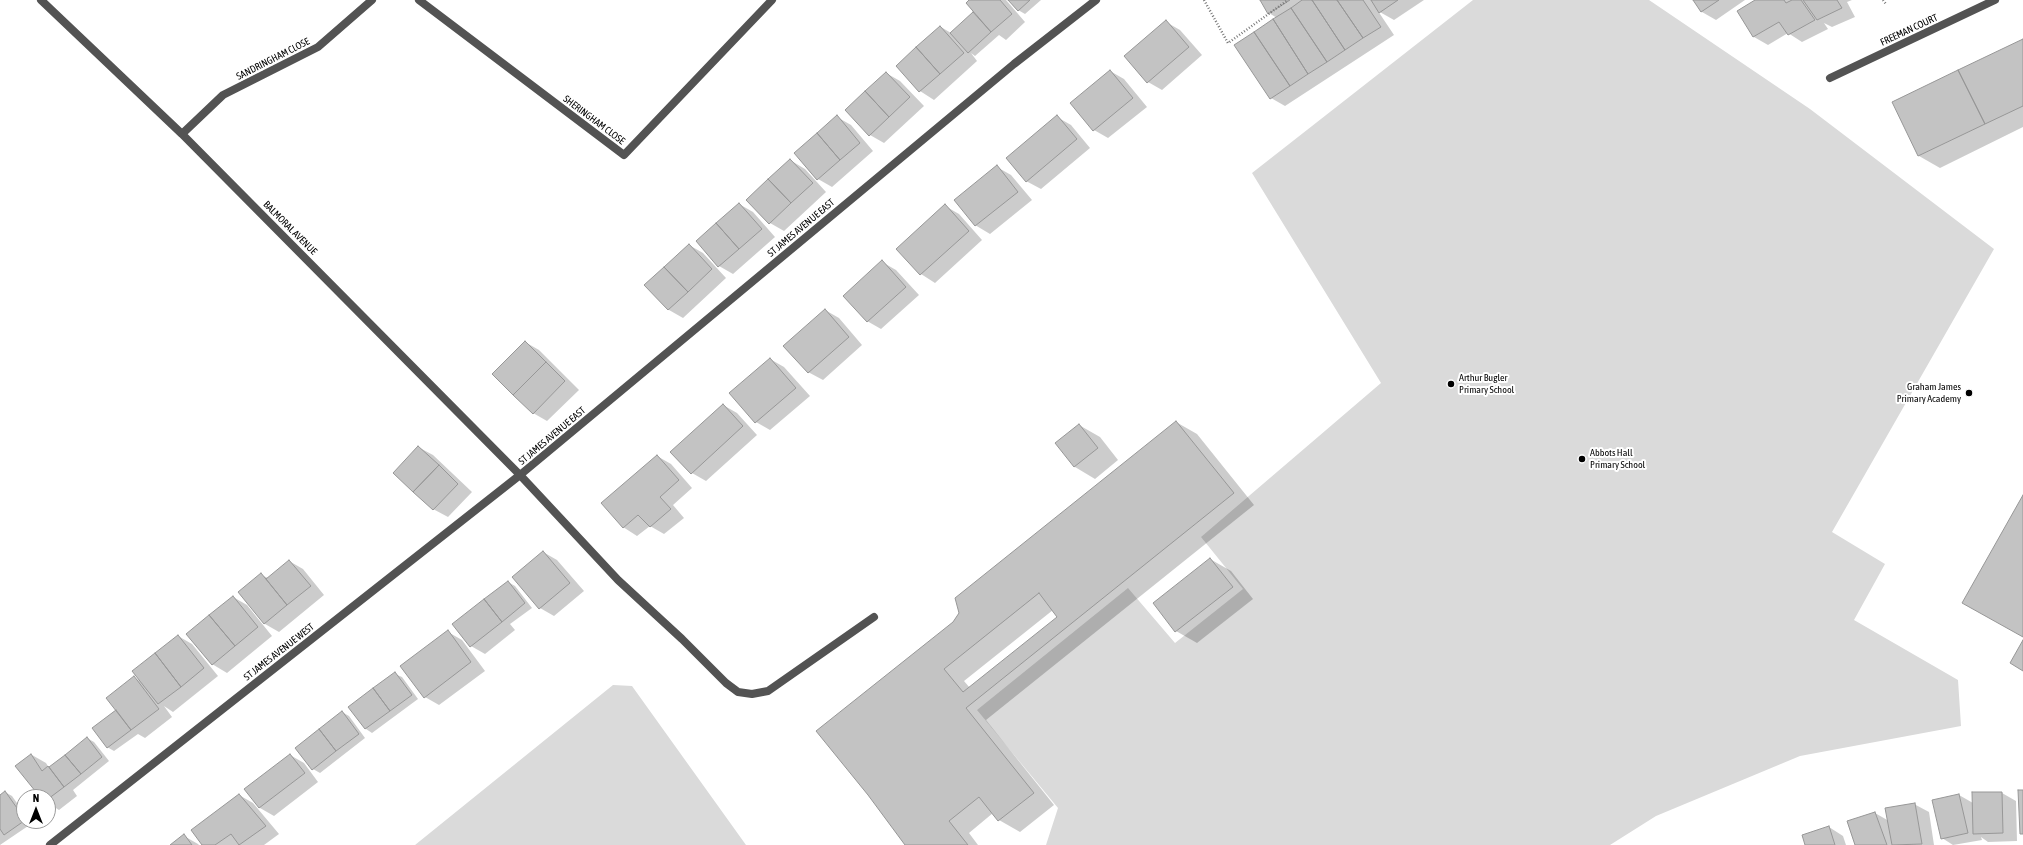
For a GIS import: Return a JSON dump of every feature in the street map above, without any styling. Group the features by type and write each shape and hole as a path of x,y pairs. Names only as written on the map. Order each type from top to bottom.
{"street":[{"name":"BALMORAL AVENUE","path":"41,0 182,134 520,475 618,580 682,639 726,683 738,692 752,694 768,691 874,617"},
{"name":"SANDRINGHAM CLOSE","path":"182,134 223,95 318,47 372,0"},
{"name":"SHERINGHAM CLOSE","path":"419,0 624,155 772,0"},
{"name":"ST JAMES AVENUE EAST","path":"520,475 1014,64 1096,0"},
{"name":"FREEMAN COURT","path":"1830,78 1995,0"},
{"name":"ST JAMES AVENUE WEST","path":"50,845 520,475"}],"path":[{"path":"1204,0 1228,43 1288,0"},
{"path":"1883,0 1886,4"}],"shaded area":[{"name":"Arthur Bugler Primary School","path":"1473,0 1649,0 1810,109 1994,249 1832,532 1885,564 1854,620 1958,680 1961,726 1800,756 1656,816 1610,845 1046,845 1058,808 977,710 1128,588 1175,643 1243,589 1201,537 1381,383 1252,173"},
{"path":"613,685 632,686 746,845 415,845"}],"building":[{"path":"969,0 1000,0 1012,14 991,32 966,3"},
{"path":"1008,0 1030,0 1018,11"},
{"path":"1260,0 1290,0 1268,14"},
{"path":"1302,0 1312,0 1345,50 1327,62 1291,8"},
{"path":"1312,0 1337,0 1363,38 1345,50"},
{"path":"1337,0 1363,0 1381,27 1363,38"},
{"path":"1371,0 1398,0 1379,13"},
{"path":"1693,0 1719,0 1701,12"},
{"path":"1755,0 1784,0 1786,3 1792,0 1801,0 1815,20 1788,35 1779,22 1753,37 1737,11"},
{"path":"1803,0 1837,0 1842,8 1817,20"},
{"path":"1291,8 1327,62 1308,74 1273,19"},
{"path":"973,12 991,32 968,53 950,33"},
{"path":"1273,19 1308,74 1290,86 1254,32"},
{"path":"1166,20 1189,47 1147,83 1124,56"},
{"path":"940,26 964,53 940,74 916,47"},
{"path":"1254,32 1290,86 1270,99 1234,45"},
{"path":"2023,39 2023,106 1985,124 1958,70"},
{"path":"916,47 940,74 919,92 896,66"},
{"path":"1110,70 1133,98 1093,131 1070,103"},
{"path":"1958,70 1985,124 1918,156 1892,102"},
{"path":"886,72 910,97 889,117 865,91"},
{"path":"865,91 889,117 869,136 845,110"},
{"path":"837,115 860,143 840,160 817,133"},
{"path":"1057,115 1077,139 1026,182 1006,158"},
{"path":"817,133 840,160 817,180 794,153"},
{"path":"790,159 813,183 791,203 768,179"},
{"path":"997,165 1018,192 975,226 954,200"},
{"path":"768,179 791,203 769,224 746,200"},
{"path":"739,203 762,229 739,249 716,223"},
{"path":"945,204 969,231 920,275 896,249"},
{"path":"716,223 739,249 718,267 696,241"},
{"path":"689,244 712,269 688,292 664,267"},
{"path":"882,260 906,287 867,322 843,296"},
{"path":"664,267 688,292 668,310 644,285"},
{"path":"825,309 849,337 808,373 783,346"},
{"path":"525,341 546,362 513,395 492,374"},
{"path":"770,358 796,388 755,423 729,393"},
{"path":"546,362 565,381 533,414 513,395"},
{"path":"723,404 743,426 691,474 670,452"},
{"path":"1176,421 1234,493 966,708 1034,793 998,821 979,797 949,821 968,845 905,845 868,795 816,731 953,622 959,613 955,598","holes":["1039,593 1057,617 963,692 944,669"]},
{"path":"1079,424 1098,448 1074,467 1055,443"},
{"path":"418,446 439,465 413,492 393,473"},
{"path":"657,455 679,480 660,497 671,509 650,527 638,515 623,528 601,503"},
{"path":"439,465 458,484 433,510 413,492"},
{"path":"2023,495 2023,637 1962,603"},
{"path":"543,551 570,583 539,609 512,577"},
{"path":"1210,558 1233,587 1175,632 1153,603"},
{"path":"289,560 311,586 287,605 266,579"},
{"path":"261,573 287,605 264,624 238,592"},
{"path":"508,581 525,603 502,622 484,599"},
{"path":"233,596 258,627 235,646 209,615"},
{"path":"484,599 502,622 470,647 452,624"},
{"path":"209,615 235,646 212,665 186,634"},
{"path":"448,630 471,662 424,698 400,666"},
{"path":"178,635 204,668 181,687 155,653"},
{"path":"2023,640 2023,671 2010,663"},
{"path":"155,653 181,687 158,704 132,671"},
{"path":"395,672 412,695 390,711 373,688"},
{"path":"134,676 159,709 131,730 106,698"},
{"path":"373,688 390,711 365,729 348,707"},
{"path":"116,710 131,730 107,748 92,728"},
{"path":"342,711 359,734 336,751 319,729"},
{"path":"319,729 336,751 312,770 295,748"},
{"path":"87,737 102,757 81,774 65,755"},
{"path":"31,754 42,771 48,766 64,787 56,793 56,789 34,789 15,766"},
{"path":"290,754 305,773 259,808 244,789"},
{"path":"65,755 81,774 64,787 49,767"},
{"path":"2018,790 2023,790 2023,834 2020,834"},
{"path":"5,791 16,807 16,827 4,835 0,829 0,795"},
{"path":"1972,792 2002,792 2003,833 1973,834"},
{"path":"239,794 266,826 239,845 231,834 215,845 202,845 191,830"},
{"path":"1959,794 1968,833 1941,839 1932,800"},
{"path":"1915,803 1922,844 1892,845 1885,808"},
{"path":"1875,812 1887,845 1855,845 1847,821"},
{"path":"1829,826 1835,845 1805,845 1802,835"},
{"path":"184,834 192,845 170,845"}],"place":[{"name":"Arthur Bugler Primary School","path":"1451,384"},
{"name":"Graham James Primary Academy","path":"1969,393"},
{"name":"Abbots Hall Primary School","path":"1582,459"}]}
